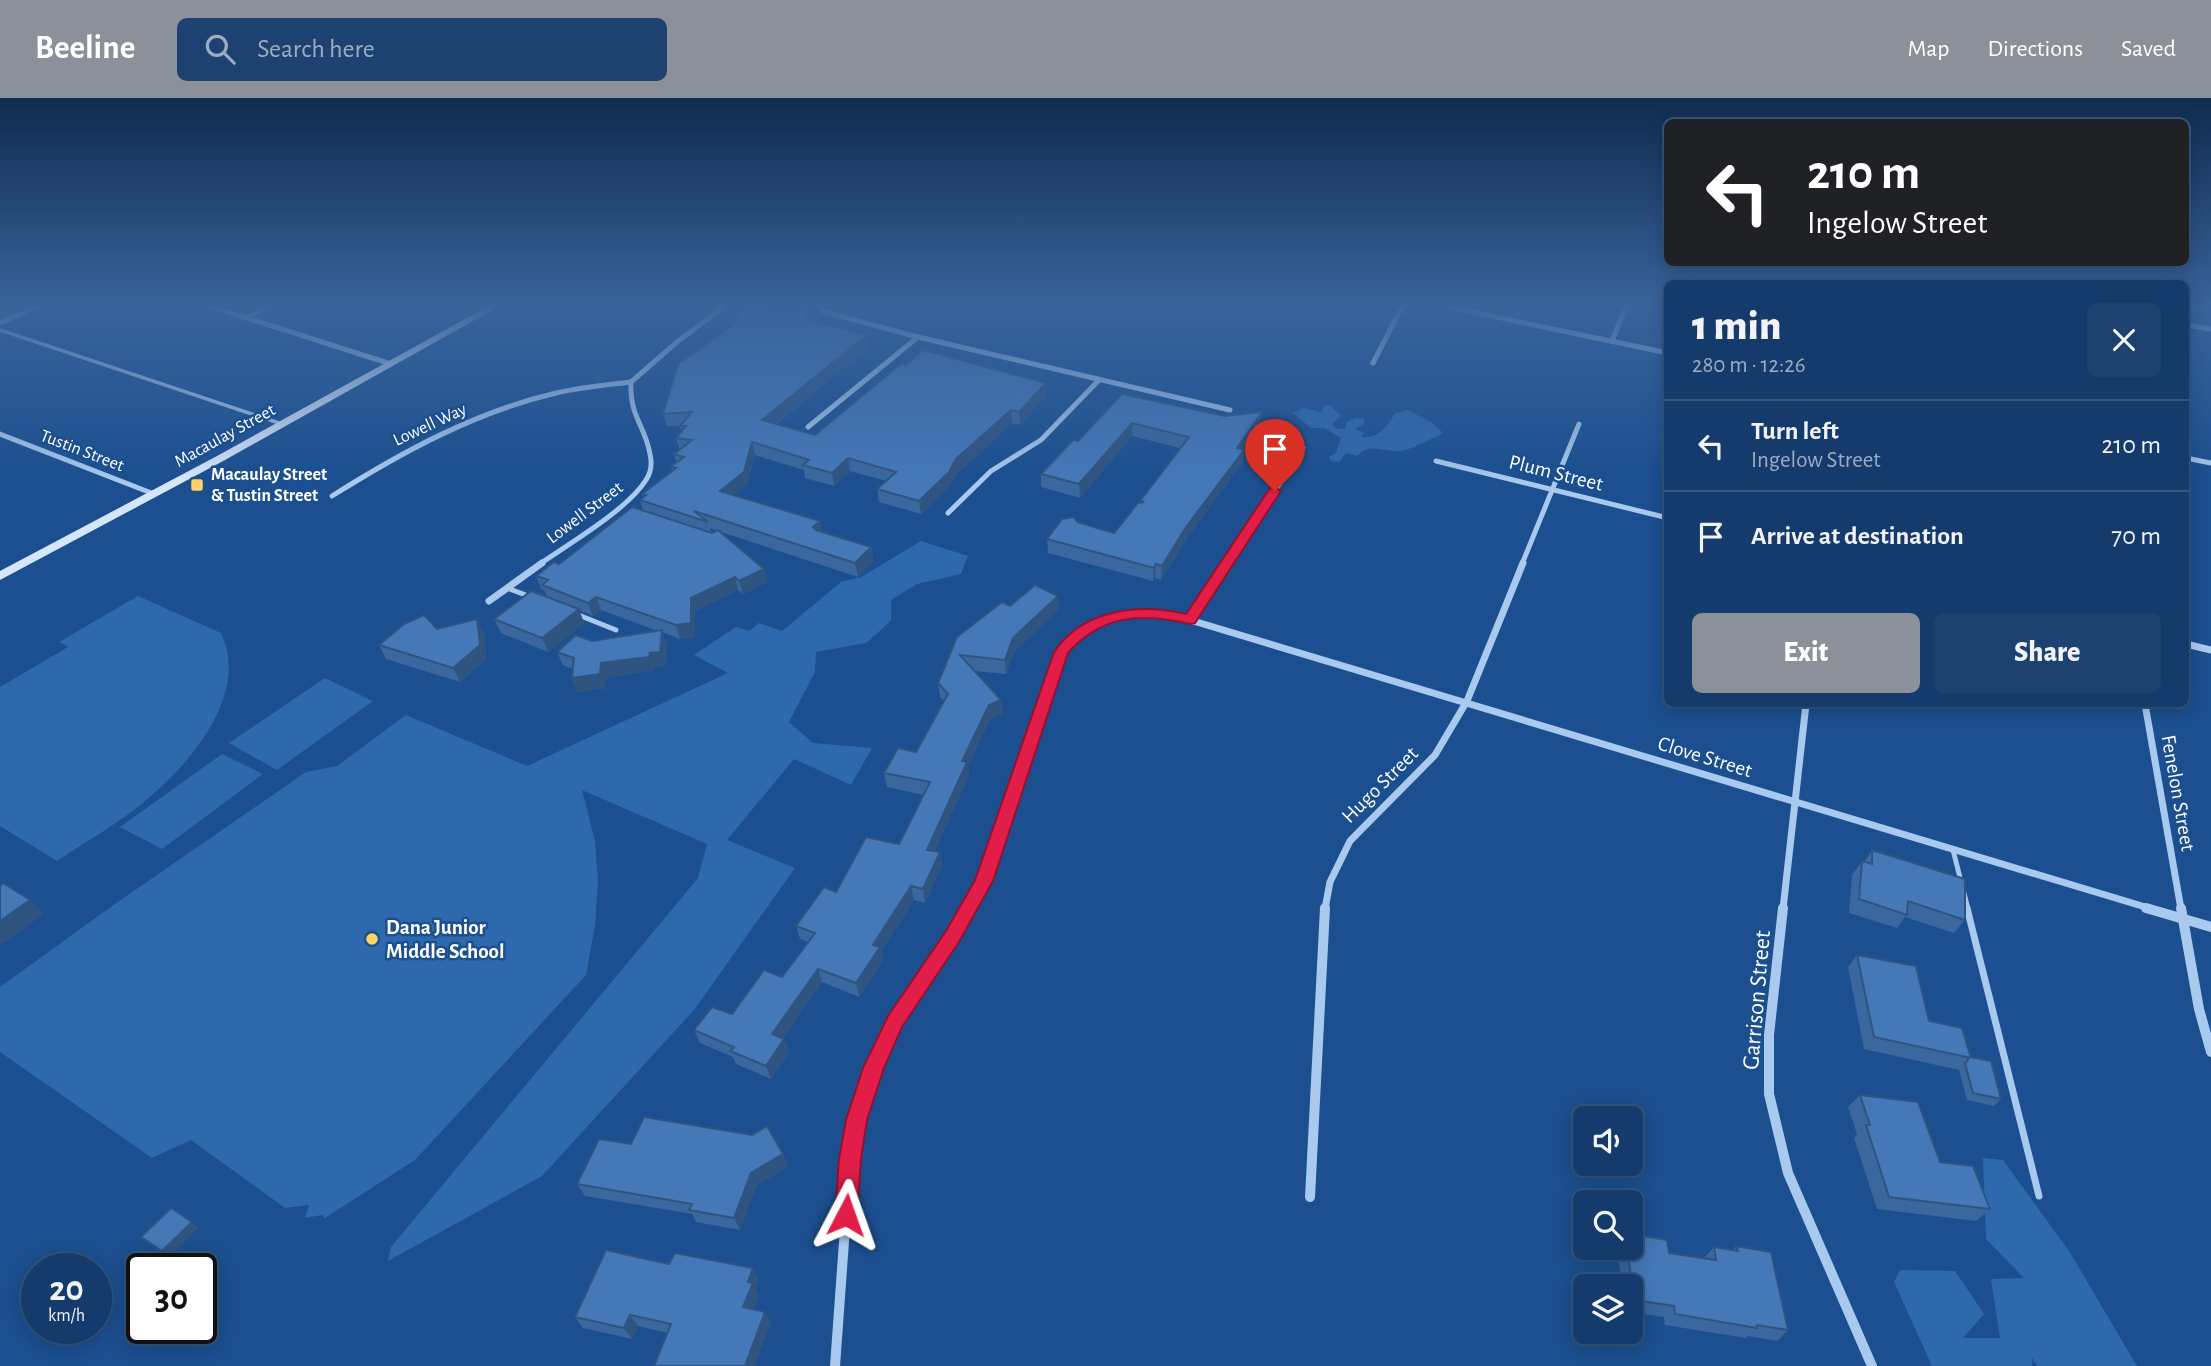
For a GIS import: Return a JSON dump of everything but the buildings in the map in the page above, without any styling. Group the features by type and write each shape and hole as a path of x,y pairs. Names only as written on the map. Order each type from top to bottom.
{"street":[{"path":"385,362 391,364"},
{"name":"Macaulay Street","path":"1,574 154,494 394,362"},
{"path":"631,382 654,362"},
{"path":"808,427 887,362"},
{"path":"1023,362 1230,410"},
{"path":"948,513 991,471 1051,432 1098,380"},
{"name":"Lowell Way","path":"331,496 419,443 481,417 554,394 631,382"},
{"name":"Lowell Street","path":"489,601 617,509 638,490 651,466 650,452 630,402 631,382"},
{"name":"Hugo Street","path":"1310,1197 1325,910 1330,882 1350,841 1435,755 1467,701 1579,424"},
{"name":"Tustin Street","path":"0,434 154,494"},
{"path":"1190,620 1303,448"},
{"path":"2189,459 2211,463"},
{"name":"Plum Street","path":"1436,461 1664,517"},
{"name":"Clove Street","path":"835,1366 850,1159 867,1084 895,1022 953,937 980,890 992,862 1057,660 1073,637 1106,618 1146,612 1190,620 1467,701 1796,804 2211,927"},
{"path":"2189,645 2211,650"},
{"name":"Garrison Street","path":"1806,707 1769,1035 1769,1094 1788,1173 1872,1366"},
{"name":"Fenelon Street","path":"2146,707 2199,1009 2211,1052"}],"lane":[{"path":"96,362 282,425"},
{"path":"617,509 629,513"},
{"path":"507,588 544,602"},
{"path":"568,611 617,630"},
{"path":"1953,850 2039,1196"}],"shaded area":[{"path":"1325,405 1331,406 1341,416 1332,424 1337,429 1345,428 1347,422 1356,418 1364,419 1364,424 1355,429 1364,433 1361,437 1377,434 1395,413 1408,410 1431,422 1443,433 1405,450 1367,449 1357,456 1346,453 1339,462 1331,461 1329,457 1336,453 1341,438 1325,428 1311,428 1293,413 1303,408 1321,412"},
{"path":"921,541 968,556 961,574 917,584 891,600 891,621 866,643 816,652 815,672 789,722 813,743 872,748 851,785 794,759 727,840 795,868 694,1010 542,1176 388,1261 391,1247 698,878 707,844 582,790 595,841 598,881 595,925 586,975 415,1160 325,1218 322,1215 305,1218 309,1205 285,1208 191,1140 152,1158 0,1052 0,987 306,772 337,766 406,715 527,766 728,673 694,655 736,627 749,631 759,623 782,631 841,582 861,577"},
{"path":"138,596 221,633 228,655 228,678 223,700 200,743 169,779 131,812 57,861 0,826 0,687 68,647 59,642"},
{"path":"325,678 373,701 277,770 229,743"},
{"path":"222,754 263,774 162,849 120,827"},
{"path":"1983,1158 2003,1160 2069,1251 2137,1366 2038,1366 2032,1358 2032,1366 1932,1366 1894,1282 1900,1270 1955,1271 1984,1314 1963,1338 2000,1338 1991,1279 2024,1278 1986,1239"}],"place":[{"name":"Macaulay Street & Tustin Street","path":"197,485"},
{"name":"Dana Junior Middle School","path":"372,939"}],"route":[{"path":"846,1215 850,1159 857,1120 873,1068 895,1022 953,937 984,881 1061,652 1080,631 1106,618 1158,612 1190,620 1275,491"}]}
